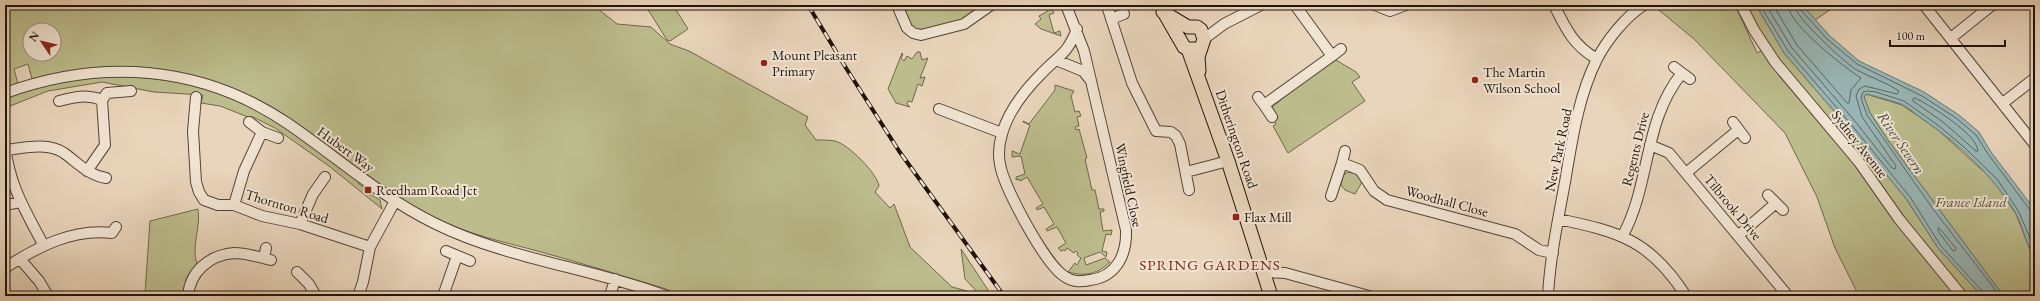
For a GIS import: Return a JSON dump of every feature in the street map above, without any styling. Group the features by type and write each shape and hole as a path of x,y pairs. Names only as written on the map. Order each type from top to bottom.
{"main road":[{"name":"Ditherington Road","path":"1161,8 1203,34 1193,44"},
{"name":"Ditherington Road","path":"1161,8 1193,44 1202,84 1271,296"},
{"path":"1193,27 1184,30 1193,44"}],"street":[{"path":"898,5 907,28 913,33 921,36 964,24 991,5"},
{"name":"Wingfield Close","path":"1066,5 1077,30 1084,51 1126,230 1125,250 1121,260 1114,269 1096,280 1074,281 1063,276 1046,256 1006,183 999,157 1002,133 1017,105 1042,73 1066,52 1077,30"},
{"path":"1193,44 1224,24 1261,5"},
{"path":"1295,5 1332,56"},
{"path":"1375,5 1390,11 1406,5"},
{"path":"1554,5 1574,42 1581,49 1597,59"},
{"name":"New Park Road","path":"1548,296 1558,219 1580,110 1597,59 1620,27 1644,5"},
{"name":"Sydney Avenue","path":"1741,5 1754,30 1775,62 1859,162 1899,218 1962,296"},
{"path":"1924,5 2035,145"},
{"path":"1951,38 1992,5"},
{"path":"1107,6 1132,84 1150,123 1158,132 1168,131 1176,136 1186,172 1189,190"},
{"path":"1111,19 1124,14"},
{"path":"1193,27 1224,24"},
{"path":"1272,117 1261,101 1341,49"},
{"path":"1056,60 1083,72 1091,81"},
{"name":"Hubert Way","path":"5,93 52,78 107,72 150,72 189,79 238,96 264,109 395,201 435,224 472,240 615,279 666,296"},
{"name":"Regents Drive","path":"1623,235 1636,203 1650,145 1663,101 1682,73"},
{"path":"2003,103 2035,78"},
{"path":"87,171 105,145 102,100 107,93 131,91"},
{"path":"59,100 91,96 102,100"},
{"name":"Thornton Road","path":"196,97 193,131 199,192 204,200 212,204 234,205 262,216 300,224 370,247"},
{"path":"939,109 1002,133"},
{"path":"249,122 262,132 278,138"},
{"path":"1686,173 1739,130"},
{"path":"234,205 244,171 262,132"},
{"name":"Tilbrook Drive","path":"1650,145 1669,153 1739,235 1788,296"},
{"path":"5,146 7,167 20,202 44,246"},
{"path":"5,150 41,147 55,149 63,152 87,171 106,178"},
{"path":"1331,196 1345,151"},
{"path":"1186,172 1228,161"},
{"name":"Woodhall Close","path":"1342,163 1360,170 1374,191 1387,200 1515,234 1539,250 1553,253"},
{"path":"300,224 313,194 325,177"},
{"path":"1739,235 1779,207 1768,195"},
{"path":"358,296 364,277 370,247 395,201"},
{"path":"5,205 20,202"},
{"path":"1558,219 1602,228 1623,235 1640,245 1667,270 1686,296"},
{"path":"5,268 44,246 66,237 81,233 112,233 116,227"},
{"path":"188,296 190,282 196,272 204,264 214,259 234,253 267,259 266,248"},
{"path":"446,251 470,261"},
{"path":"443,296 457,256"},
{"path":"20,259 39,281 48,296"},
{"path":"296,272 308,275 316,296"},
{"path":"1264,272 1285,273 1369,296"},
{"path":"610,296 615,279"}],"green space":[{"path":"5,5 593,5 617,24 651,27 670,44 689,51 808,117 805,125 816,140 835,141 847,147 868,167 877,180 879,186 875,192 890,208 894,204 910,247 952,287 967,291 971,296 684,296 663,288 587,265 487,238 449,224 415,207 277,110 223,85 169,71 142,67 88,68 32,79 28,64 14,69 18,84 5,88"},
{"path":"648,5 673,5 688,29 670,41 667,40 647,8"},
{"path":"900,5 984,5 965,19 927,31 917,31 910,26"},
{"path":"1044,5 1057,5 1052,9 1054,13 1049,15 1054,33 1060,31 1061,36 1041,29 1035,24 1041,19 1039,16 1048,11"},
{"path":"1735,5 1757,53 1763,50 1826,127 1957,296 1859,296 1835,248 1817,197 1785,133 1694,39 1654,6"},
{"path":"1745,5 1756,5 1784,53 1847,126 1907,200 1938,248 1982,296 1967,296 1774,55"},
{"path":"1802,5 1837,5 1815,20"},
{"path":"917,52 920,52 922,60 928,58 920,78 925,77 922,86 918,84 912,102 908,101 907,104 910,107 896,103 888,89 902,53 901,58 904,61 907,56 912,59"},
{"path":"1336,60 1356,72 1360,77 1352,82 1365,101 1288,153 1273,126 1276,124 1274,121 1278,118 1272,107 1308,78"},
{"path":"125,76 197,86 224,95 254,109 300,138 359,181 358,183 364,188 364,190 380,200 382,209 329,166 275,128 253,117 248,117 220,106 201,103 203,95 154,92 102,82 48,91 5,108 6,98 44,85 74,79"},
{"path":"1055,85 1074,91 1071,96 1075,112 1079,111 1081,116 1077,117 1079,126 1075,127 1076,130 1079,129 1087,158 1085,159 1092,190 1095,190 1099,209 1104,209 1104,211 1100,212 1103,231 1112,230 1111,235 1106,234 1102,251 1107,252 1106,257 1100,252 1084,258 1086,265 1105,258 1110,262 1096,272 1086,274 1068,272 1075,263 1077,265 1081,258 1077,255 1078,253 1076,251 1074,253 1067,248 1065,251 1061,251 1058,248 1066,243 1057,227 1047,231 1046,229 1054,224 1044,207 1037,210 1036,208 1043,204 1027,177 1020,181 1019,179 1016,180 1016,177 1025,174 1021,156 1012,157 1012,151 1020,154 1030,125 1023,121 1029,124 1055,90"},
{"name":"France Island","path":"1866,94 1902,105 1937,129 1994,181 2016,214 2030,250 2035,256 2035,296 2006,296 1999,290 1887,139 1870,113 1864,97"},
{"path":"1348,172 1357,174 1362,182 1355,194 1345,190 1341,185 1343,175"},
{"path":"198,209 199,216 195,244 195,257 197,264 187,277 182,296 135,296 136,291 145,293 150,221"},
{"path":"961,249 992,296 981,296 965,279"},
{"path":"622,291 644,296 620,296"}],"water":[{"path":"1756,5 1802,5 1830,36 1859,61 1924,92 1959,115 1979,132 1991,152 2035,210 2035,256 2029,246 2018,217 2006,198 1986,173 1963,150 1901,104 1866,94 1864,97 1870,113 1887,139 1999,290 2006,296 1982,296 1938,248 1907,200 1847,126 1784,53"}],"railway":[{"path":"808,5 899,151 1004,296"}],"place":[{"name":"Mount Pleasant Primary","path":"764,63"},
{"name":"The Martin Wilson School","path":"1475,80"},
{"name":"Reedham Road Jct","path":"368,190"},
{"name":"Flax Mill","path":"1236,217"}],"district":[{"name":"SPRING GARDENS","path":"1210,265"}],"water label":[{"name":"River Severn","path":"1901,143"}]}
